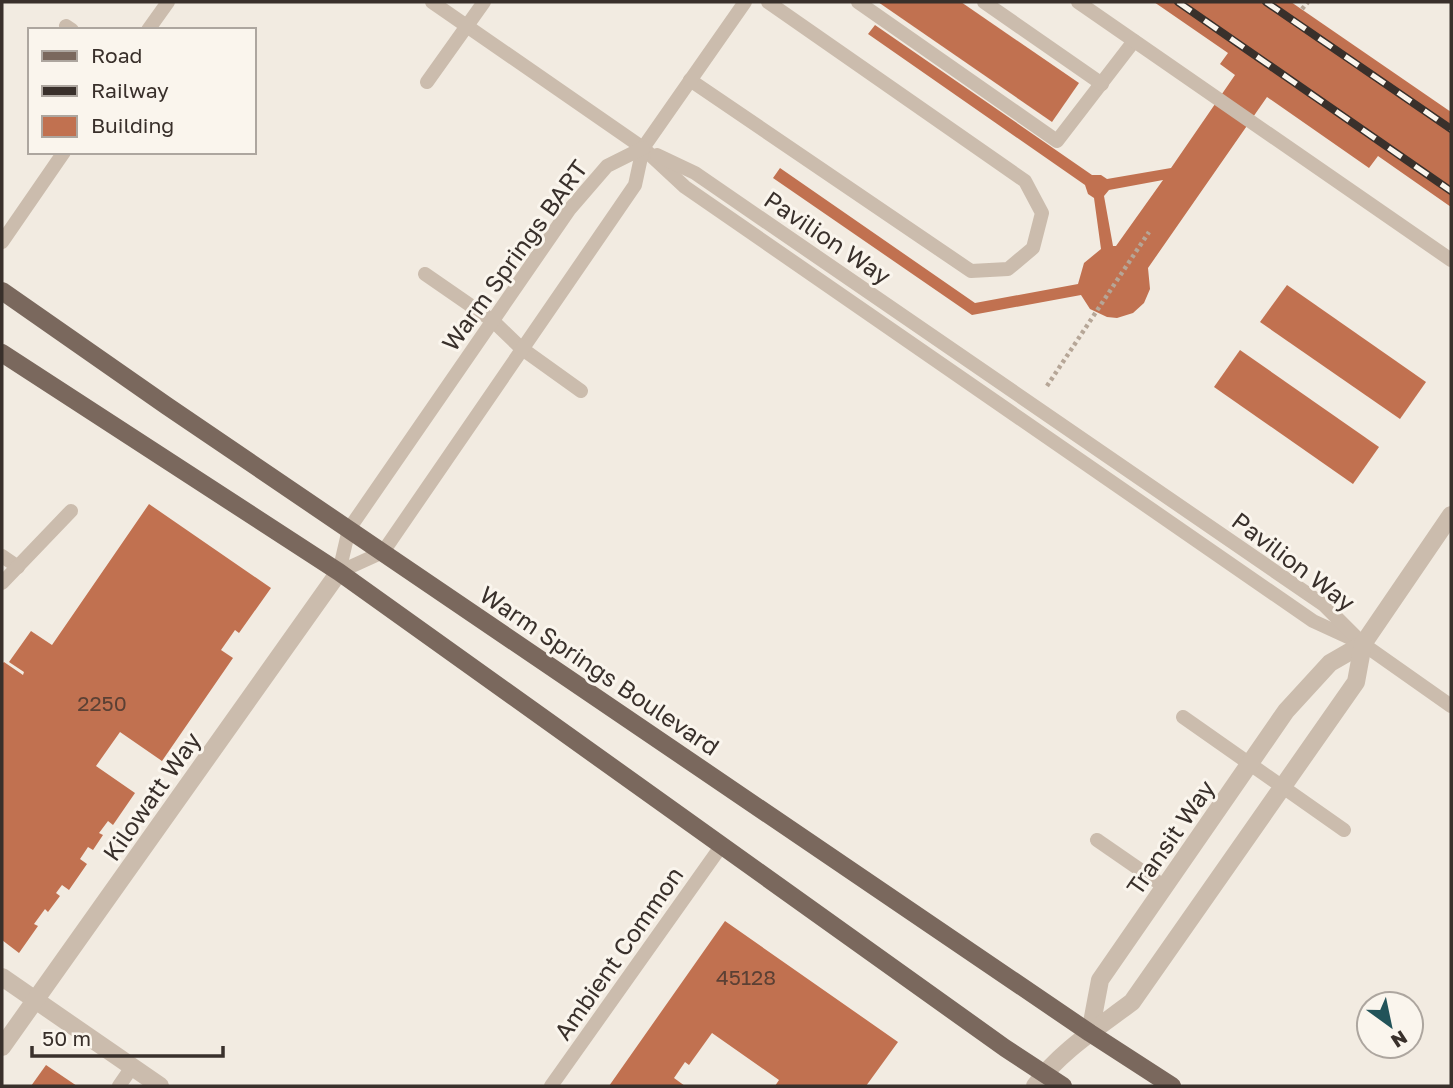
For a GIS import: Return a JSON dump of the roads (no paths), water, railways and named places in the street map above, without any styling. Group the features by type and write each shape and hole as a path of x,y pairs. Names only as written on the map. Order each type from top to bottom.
{"main road":[{"name":"Warm Springs Boulevard","path":"2,291 1090,1033 1172,1086"},
{"path":"2,354 339,572 722,845 1039,1080 1063,1086"}],"street":[{"name":"Transit Way","path":"1090,1033 1132,1002 1356,682 1363,644 1451,515"},
{"name":"Kilowatt Way","path":"2,1047 339,572"},
{"name":"Transit Way","path":"1090,1033 1100,980 1286,711 1330,663 1363,644"},
{"path":"2,977 159,1086"},
{"path":"1039,1080 1090,1033"}],"lane":[{"path":"149,28 168,2"},
{"name":"Pavilion Way","path":"432,2 643,148 695,173 1324,605 1363,644 1451,706"},
{"path":"427,82 484,2"},
{"path":"339,572 383,552 635,185 643,148 745,2"},
{"path":"690,80 971,271 1009,269 1033,248 1042,213 1025,181 768,2"},
{"path":"858,2 1057,141 1134,41"},
{"path":"984,2 1102,84"},
{"path":"1078,2 1451,260"},
{"name":"Warm Springs BART","path":"339,572 349,529 569,211 607,166 643,148"},
{"path":"2,242 63,154"},
{"path":"425,274 493,321 521,348 581,391"},
{"path":"2,583 71,511"},
{"path":"2,556 18,567"},
{"path":"1183,717 1344,830"},
{"path":"1097,840 1165,887"},
{"name":"Ambient Common","path":"551,1086 722,845"},
{"path":"119,1086 132,1067"}],"railway":[{"path":"1178,2 1451,191"},
{"path":"1266,2 1451,129"}]}
